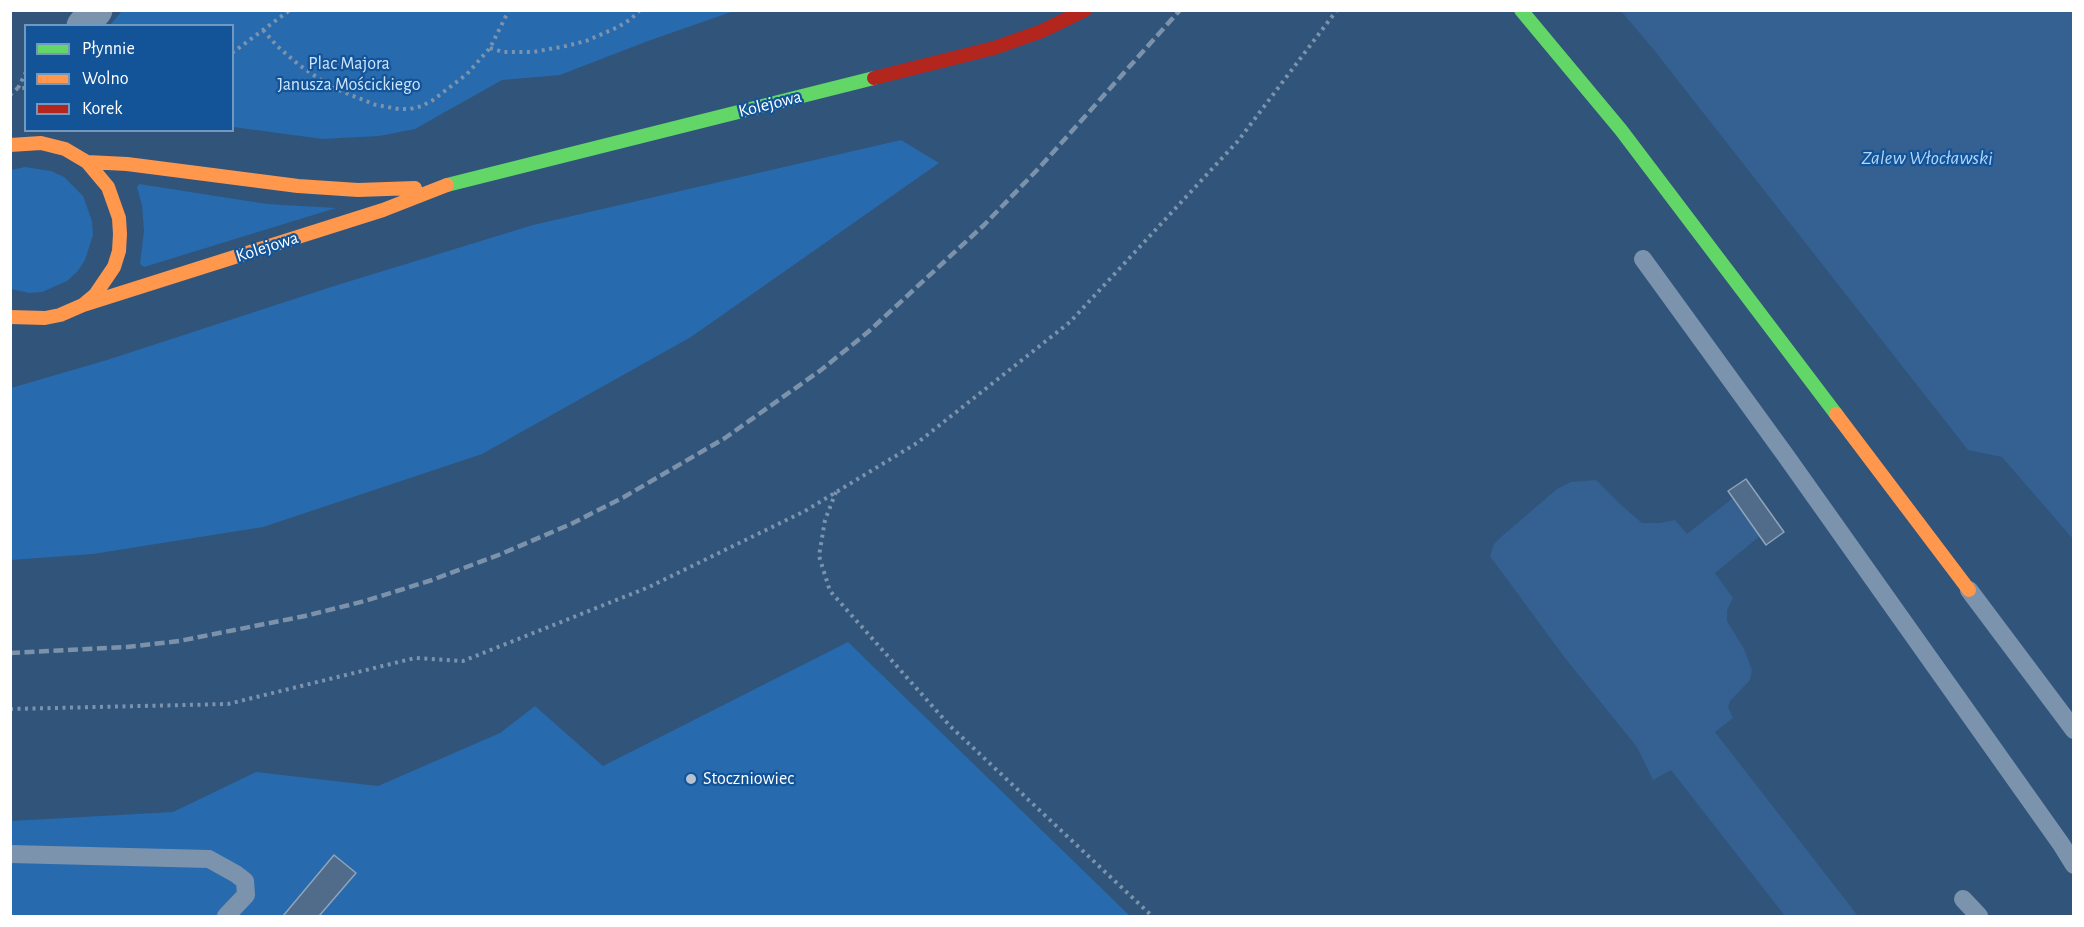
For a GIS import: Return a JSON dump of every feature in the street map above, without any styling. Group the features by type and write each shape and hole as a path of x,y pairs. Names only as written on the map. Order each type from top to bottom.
{"main road":[{"name":"Kolejowa","path":"10,317 31,319 60,315 83,305 383,210 450,184 994,48 1042,31 1085,10"},
{"path":"1521,10 1628,139 1969,590"},
{"path":"31,139 65,149 87,162 108,187 119,218 120,234 116,259 106,281 83,305"},
{"name":"Kolejowa","path":"87,162 127,164 298,186 399,190 450,184"}],"street":[{"path":"86,24 96,10"}],"lane":[{"path":"1643,259 1793,465 2061,844 2073,865"},
{"path":"1969,590 2073,730"},
{"path":"10,854 209,859 245,881 246,895 226,916"},
{"path":"1963,899 1979,916"}],"path":[{"path":"234,52 290,10"},
{"path":"263,30 287,56 315,77 351,96 376,105 399,109 422,106 445,93 467,74 490,48 509,10"},
{"path":"490,48 503,52 533,52 566,46 596,37 618,27 640,10"},
{"path":"10,709 228,704 415,658 463,661 649,587 805,511 916,443 1070,322 1238,141 1337,10"},
{"path":"10,95 18,88 24,76"},
{"path":"18,88 24,88"},
{"path":"837,491 825,520 819,556 830,591 950,726 1152,916"}],"green space":[{"name":"Plac Majora Janusza Mościckiego","path":"122,10 734,11 560,75 502,80 415,129 379,136 323,139 234,127 234,24 111,24"},
{"path":"901,140 939,163 691,337 482,454 263,527 93,554 11,560 11,388 107,360 331,287 533,225"},
{"path":"25,167 51,171 64,177 83,196 92,221 93,235 85,260 77,272 67,281 42,292 29,293 11,289 11,170"},
{"path":"139,184 267,204 336,208 144,267 140,264 144,231 142,205 137,187"},
{"name":"Stoczniowiec","path":"848,642 1130,916 11,916 11,821 173,812 256,772 378,786 500,733 535,706 603,766"}],"water":[{"name":"Zalew Włocławski","path":"1621,11 2073,11 2073,539 2002,457 1968,450"},
{"path":"1596,480 1642,523 1675,520 1687,534 1733,498 1760,536 1715,573 1733,598 1727,610 1727,621 1744,649 1752,670 1750,680 1730,701 1728,707 1733,718 1715,732 1858,916 1785,916 1671,770 1653,780 1637,747 1565,658 1490,556 1494,544 1501,537 1557,489 1571,482"}],"building":[{"path":"1746,479 1784,532 1766,545 1728,491"},
{"path":"334,855 356,873 319,916 283,916"}],"railway":[{"path":"10,653 127,647 179,641 305,616 365,601 432,580 501,554 571,524 624,497 725,438 821,370 868,332 984,225 1039,168 1180,10"}],"traffic: fast":[{"path":"1521,10 1621,130 1836,414"},
{"path":"447,185 874,78"}],"traffic: slow":[{"path":"10,145 41,143 65,149 87,162 108,187 119,218 120,234 119,251 114,267 95,295 83,305 60,315 45,318 10,317"},
{"path":"87,162 127,164 298,186 358,190 415,188"},
{"path":"83,305 383,210 447,185"},
{"path":"1836,414 1969,590"}],"traffic: jam":[{"path":"874,78 994,48 1042,31 1085,10"}],"place":[{"name":"Stoczniowiec","path":"691,779"}]}
